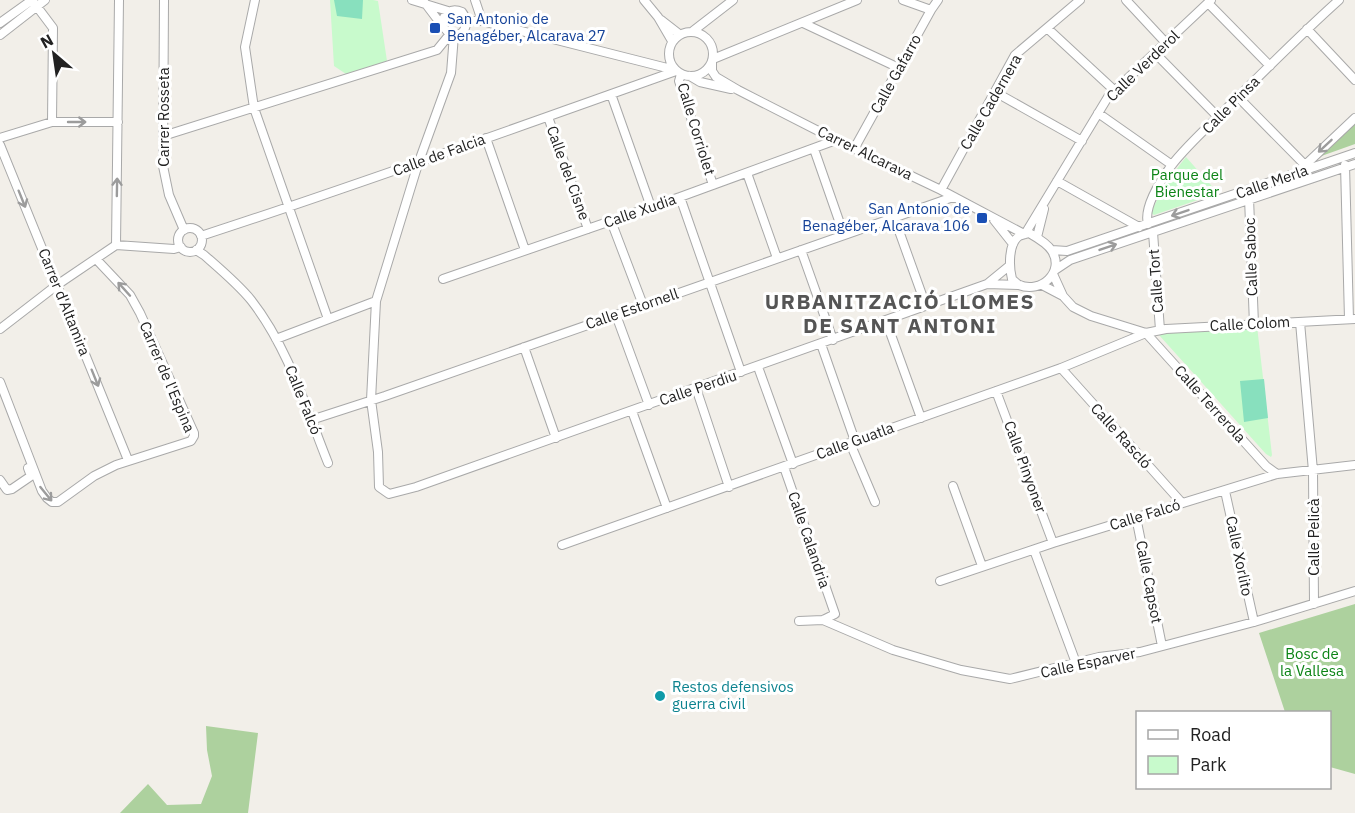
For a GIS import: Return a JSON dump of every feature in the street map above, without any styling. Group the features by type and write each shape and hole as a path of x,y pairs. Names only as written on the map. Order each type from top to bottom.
{"street":[{"path":"0,23 33,2 45,0"},
{"path":"116,245 119,0"},
{"name":"Carrer Rosseta","path":"164,0 163,166 168,195 184,230"},
{"path":"255,0 245,47 254,108 328,319"},
{"path":"164,136 437,50 452,34 463,31 466,27 467,21 464,14 458,10 448,11 412,0"},
{"path":"475,0 482,21"},
{"path":"644,0 658,17 672,42"},
{"path":"677,71 668,55 672,42 679,34 693,31 733,0"},
{"path":"712,61 857,0"},
{"path":"903,0 931,10"},
{"name":"Calle Gafarro","path":"854,149 938,0"},
{"name":"Calle Cadernera","path":"941,190 1015,55 1080,0"},
{"path":"1126,0 1166,43"},
{"name":"Calle Pinsa","path":"1146,225 1152,198 1172,165 1238,97 1339,0"},
{"path":"1210,1 1270,66"},
{"name":"Calle Verderol","path":"1025,234 1108,97 1210,1"},
{"path":"0,36 33,2"},
{"path":"33,2 53,28 52,122"},
{"path":"425,3 444,29 452,34"},
{"path":"442,24 443,17 448,11"},
{"path":"658,17 679,34"},
{"path":"467,21 482,21 652,63 690,76 708,68 712,61 713,50 706,37 693,31"},
{"path":"803,23 899,68"},
{"path":"1047,28 1115,91"},
{"path":"1307,29 1355,80"},
{"path":"371,400 376,301 418,164 451,73 452,34"},
{"path":"1155,53 1218,117"},
{"path":"652,63 668,55"},
{"name":"Carrer Alcarava","path":"712,61 712,71 716,77 738,90 1025,234"},
{"name":"Calle de Falcia","path":"201,236 418,164 677,71"},
{"name":"Calle Corriolet","path":"677,71 713,185"},
{"name":"Carrer Alcarava","path":"690,76 700,82 738,90"},
{"path":"995,92 1082,141"},
{"path":"611,94 651,207"},
{"path":"1238,97 1305,165"},
{"path":"1098,113 1172,165"},
{"name":"Calle del Cisne","path":"548,117 588,229"},
{"path":"1295,174 1355,118"},
{"path":"0,138 52,122 118,122"},
{"path":"486,138 525,250"},
{"name":"Calle Xudia","path":"443,279 836,140"},
{"name":"Carrer d'Altamira","path":"0,145 128,460"},
{"path":"814,149 844,235"},
{"name":"Calle Merla","path":"1052,250 1067,252 1355,153"},
{"path":"1345,157 1352,319"},
{"name":"Calle Merla","path":"1054,272 1070,260 1355,164"},
{"path":"747,173 777,258"},
{"path":"1058,181 1146,225 1152,232"},
{"name":"Calle Saboc","path":"1248,190 1254,324"},
{"name":"Calle Estornell","path":"311,420 953,196"},
{"path":"680,197 741,372"},
{"name":"Calle Verderol","path":"1037,237 1046,200"},
{"name":"Carrer Alcarava","path":"992,216 1013,244"},
{"path":"894,217 927,306"},
{"path":"611,221 643,305"},
{"path":"194,229 201,236 202,242 196,250 189,252 181,247 179,238 184,230 194,229"},
{"name":"Calle Tort","path":"1152,232 1160,330"},
{"path":"1029,233 1037,237 1052,250 1056,263 1054,272 1042,285 1033,287 1020,285 1012,279 1008,266 1013,244 1018,237 1025,234 1029,233"},
{"path":"0,329 57,285 116,245 163,249 181,247"},
{"path":"196,250 219,268 250,299 276,339 376,301"},
{"path":"801,250 833,340"},
{"name":"Carrer de l'Espina","path":"0,382 42,491 52,502 58,502 94,476 128,460 191,441 194,433 140,313 130,295 96,259"},
{"name":"Calle Perdiu","path":"371,400 378,452 379,487 389,494 407,490 556,438 987,284 1008,266"},
{"path":"1054,272 1063,296"},
{"name":"Calle Perdiu","path":"987,284 1020,285"},
{"path":"1042,285 1063,296 1073,307 1091,316 1146,333"},
{"path":"616,315 649,405"},
{"name":"Calle Colom","path":"1146,333 1167,329 1352,319"},
{"path":"886,321 921,418"},
{"name":"Calle Pelicà","path":"1300,322 1313,471 1314,604"},
{"name":"Calle Guatla","path":"562,545 1061,368 1146,333"},
{"name":"Calle Terrerola","path":"1146,333 1266,466 1277,474"},
{"name":"Calle Falcó","path":"276,339 290,366 328,463"},
{"path":"821,344 875,502"},
{"path":"524,347 556,438"},
{"path":"758,366 793,464"},
{"name":"Calle Rascló","path":"1061,368 1182,503"},
{"path":"696,388 729,487"},
{"name":"Calle Pinyoner","path":"996,391 1053,543"},
{"path":"0,394 31,476 7,490 0,480"},
{"path":"632,411 667,508"},
{"name":"Calle Falcó","path":"940,581 1053,543 1277,474 1355,465"},
{"name":"Calle Calandria","path":"784,467 835,614 823,620"},
{"path":"953,486 982,566"},
{"name":"Calle Xorlito","path":"1225,490 1254,622"},
{"name":"Calle Capsot","path":"1136,518 1162,646"},
{"path":"1034,550 1076,663"},
{"name":"Calle Esparver","path":"823,620 893,650 961,670 1010,679 1099,657 1140,652 1254,622 1355,591"},
{"path":"799,621 823,620"}],"green space":[{"path":"330,0 378,1 387,61 346,74 334,66"},
{"path":"334,0 363,0 362,19 337,16"},
{"path":"1355,121 1355,144 1313,159"},
{"name":"Parque del Bienestar","path":"1186,157 1218,193 1154,215 1151,213 1158,198"},
{"path":"1257,326 1271,457 1159,335 1166,332"},
{"path":"1264,379 1268,418 1244,422 1240,381"},
{"name":"Bosc de la Vallesa","path":"1355,604 1355,774 1331,767 1331,711 1285,711 1259,633"},
{"path":"206,726 258,733 248,813 120,813 148,784 167,805 201,804 212,776 207,750"}],"place":[{"name":"San Antonio de Benagéber, Alcarava 27","path":"435,28"},
{"name":"San Antonio de Benagéber, Alcarava 106","path":"982,218"},
{"name":"Restos defensivos guerra civil","path":"660,696"}],"district":[{"name":"URBANITZACIÓ LLOMES DE SANT ANTONI","path":"900,314"}]}
